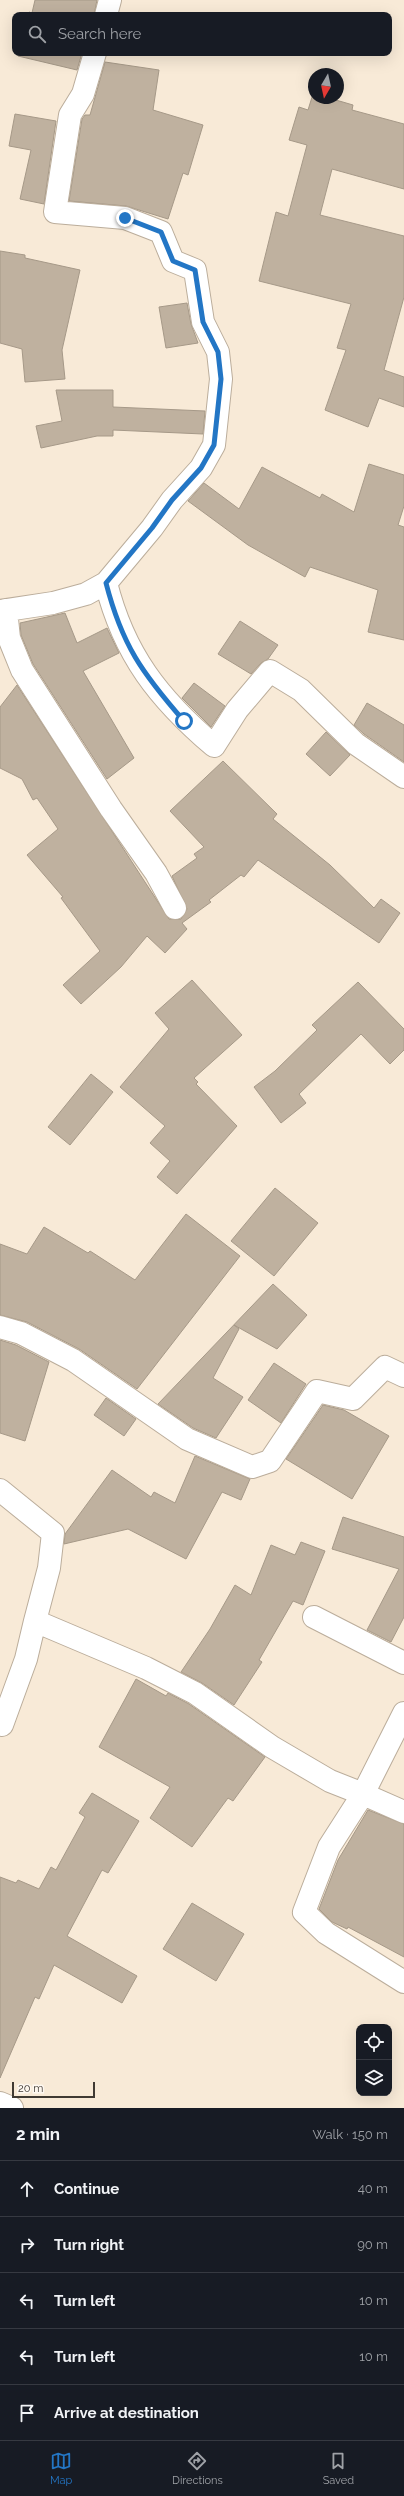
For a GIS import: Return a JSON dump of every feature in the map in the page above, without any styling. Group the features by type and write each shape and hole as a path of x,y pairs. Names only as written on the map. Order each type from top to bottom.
{"street":[{"path":"107,12 110,0"},
{"path":"94,56 83,94 70,116 55,212 125,218 161,232 173,261 195,270 203,322 218,352 221,379 214,445 201,468 172,500 152,528 106,583 86,594 53,604 3,611 9,638 22,670 111,809 156,873 175,908"},
{"path":"106,583 114,615 132,654 148,680 184,721 214,746 238,710 270,671 301,690 356,744 404,777"},
{"path":"0,1328 21,1333 73,1360 187,1439 252,1467 270,1461 316,1391 353,1399 385,1367 404,1376"},
{"path":"0,1490 53,1534 49,1568 26,1659 2,1725"},
{"path":"314,1617 404,1663"},
{"path":"35,1621 146,1668 188,1690 304,1766 330,1781 404,1812"},
{"path":"404,1713 363,1794 329,1847 304,1912 326,1933 404,1982"},
{"path":"0,2103 12,2108"}],"building":[{"path":"35,0 97,0 95,12 32,12"},
{"path":"18,56 81,56 77,70"},
{"path":"105,62 159,70 153,110 203,125 188,175 183,173 168,219 126,206 69,201 82,119 85,115 90,115"},
{"path":"344,102 353,105 352,110 404,124 404,189 332,169 320,215 404,236 404,297 384,370 404,377 404,407 379,398 368,427 325,410 346,350 337,348 351,304 259,281 276,212 288,216 307,145 289,140 299,107 308,110 310,104 344,104"},
{"path":"15,114 56,121 44,204 20,199 31,150 9,146"},
{"path":"0,251 25,255 25,258 80,270 62,350 65,379 25,382 22,349 0,343"},
{"path":"187,303 191,324 198,343 166,348 159,307"},
{"path":"56,390 113,390 113,407 205,411 203,434 113,430 113,436 97,436 41,448 36,426 62,421"},
{"path":"369,464 404,475 404,506 398,525 404,527 404,640 368,632 378,590 310,567 305,577 248,545 188,501 204,483 239,509 262,467 320,498 322,494 354,512"},
{"path":"65,613 77,643 107,628 119,653 83,671 134,758 107,779 33,664 21,635 20,623"},
{"path":"240,621 278,645 268,659 261,663 251,674 218,654"},
{"path":"194,683 225,706 211,727 182,698"},
{"path":"17,685 169,919 181,919 187,909 172,876 197,858 194,854 204,847 170,811 223,761 277,814 273,819 330,865 374,908 381,899 400,913 379,943 258,860 244,877 241,875 209,900 211,902 182,923 187,929 165,953 147,936 121,967 81,1004 63,985 100,951 61,898 63,897 27,855 58,829 37,798 33,800 22,779 0,768 0,707"},
{"path":"367,703 404,725 404,762 364,734 354,725"},
{"path":"326,732 350,755 330,776 306,754"},
{"path":"192,980 242,1035 194,1078 198,1082 196,1084 237,1126 177,1194 157,1177 170,1161 150,1143 165,1126 120,1087 169,1029 155,1013"},
{"path":"358,982 404,1029 404,1050 390,1064 361,1034 299,1094 306,1103 281,1123 254,1087 275,1071 317,1030 312,1025"},
{"path":"91,1074 113,1092 70,1145 48,1127"},
{"path":"275,1188 318,1223 274,1276 231,1241"},
{"path":"186,1214 240,1256 137,1389 79,1349 27,1322 0,1315 0,1244 27,1254 44,1227 88,1253 90,1251 135,1280"},
{"path":"273,1284 307,1315 277,1349 234,1325 239,1329 213,1378 243,1397 216,1438 193,1428 158,1404"},
{"path":"0,1340 16,1345 49,1362 25,1441 0,1433"},
{"path":"274,1363 306,1384 281,1423 248,1400"},
{"path":"106,1398 136,1419 124,1436 94,1415"},
{"path":"323,1405 344,1410 389,1436 352,1499 286,1459"},
{"path":"195,1456 250,1479 241,1500 222,1492 186,1559 128,1529 64,1544 65,1534 112,1470 151,1497 154,1492 175,1503"},
{"path":"343,1517 404,1537 404,1617 391,1642 367,1630 399,1569 332,1549"},
{"path":"301,1542 325,1551 303,1605 293,1601 259,1660 262,1662 234,1705 202,1683 181,1672 210,1629 235,1585 251,1595 271,1545 295,1555"},
{"path":"136,1679 166,1696 168,1693 189,1704 265,1757 233,1801 228,1798 192,1847 150,1818 170,1787 99,1747"},
{"path":"92,1793 139,1821 108,1873 102,1870 67,1936 137,1976 122,2003 54,1965 39,1999 35,1997 0,2078 0,1877 16,1883 18,1880 39,1889 51,1867 56,1870 85,1817 79,1813"},
{"path":"368,1810 404,1824 404,1957 348,1927 347,1929 332,1922 319,1909 338,1860"},
{"path":"192,1903 244,1934 216,1981 163,1949"}],"route":[{"path":"125,218 161,232 173,261 195,270 203,322 218,352 221,379 214,445 201,468 172,500 152,528 106,583 114,615 132,654 148,680 184,721"}]}
